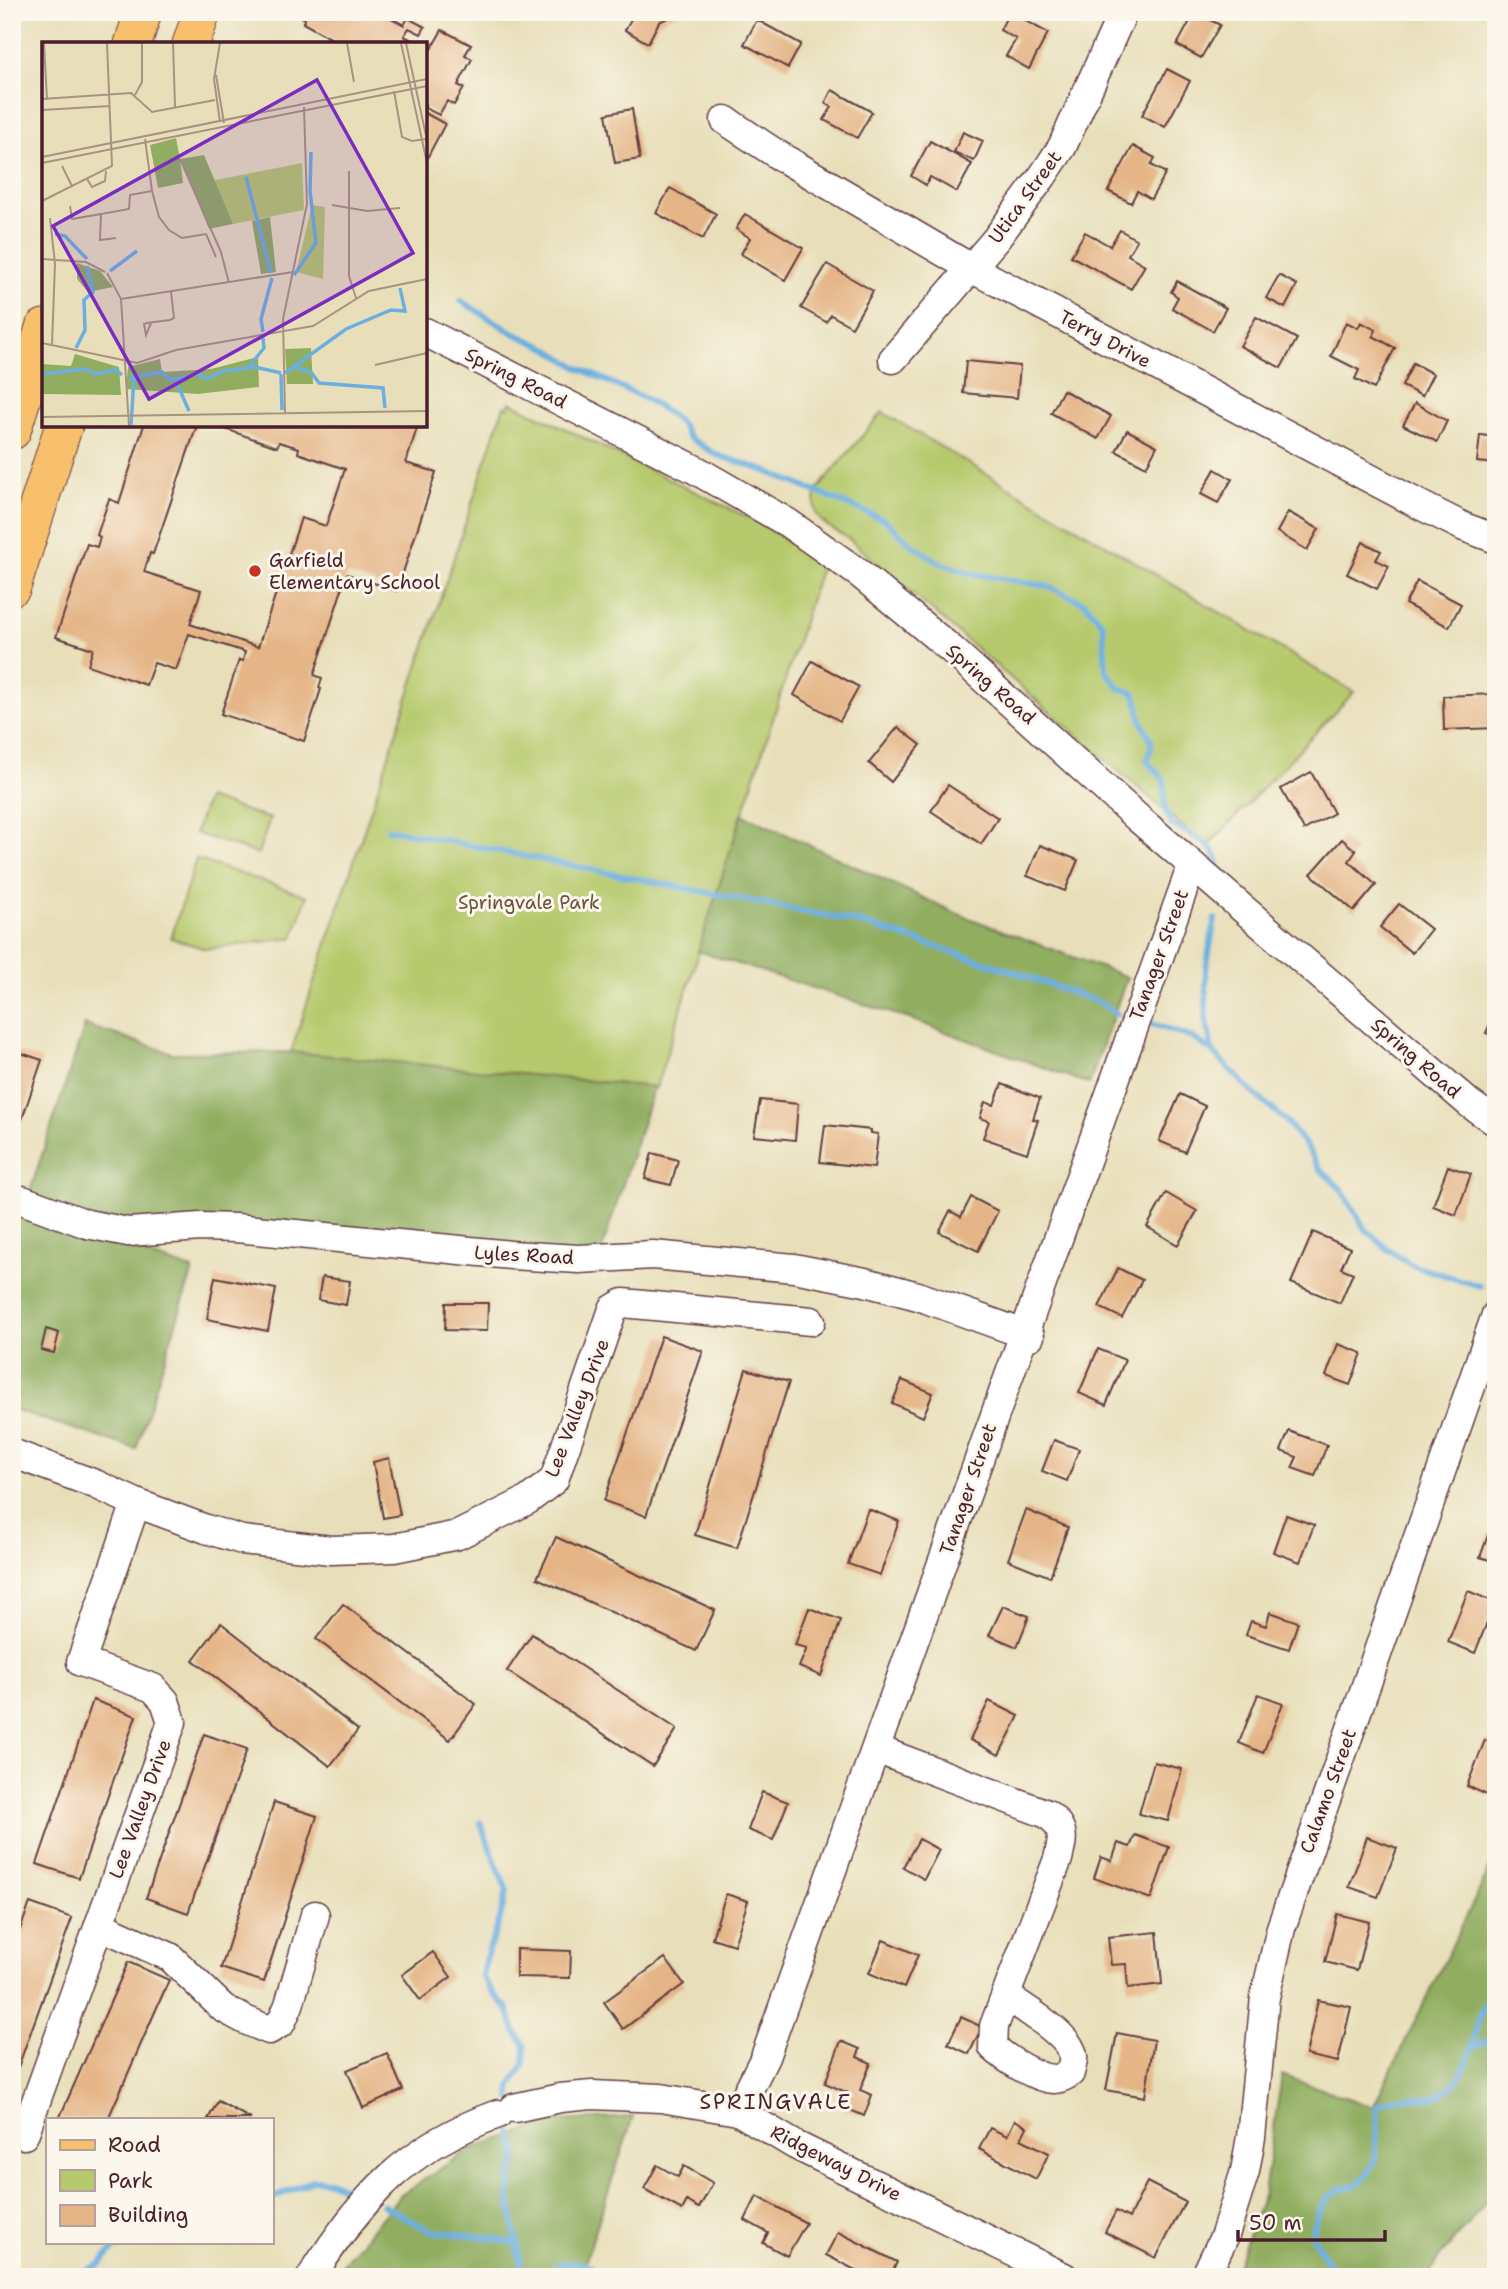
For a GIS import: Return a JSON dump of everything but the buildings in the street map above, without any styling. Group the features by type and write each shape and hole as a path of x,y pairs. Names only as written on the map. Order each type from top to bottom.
{"main road":[{"path":"134,42 144,12"},
{"path":"192,42 202,12"},
{"path":"12,432 42,334"},
{"path":"12,587 63,427"}],"street":[{"name":"Utica Street","path":"893,359 996,239 1062,147 1123,12"},
{"name":"Terry Drive","path":"726,120 778,155 971,268 1424,507 1496,539"},
{"name":"Spring Road","path":"427,333 696,470 788,523 860,574 951,649 1192,864 1469,1104 1496,1122"},
{"name":"Tanager Street","path":"738,2110 765,2057 1192,864"},
{"name":"Lyles Road","path":"22,1200 87,1224 128,1232 236,1227 511,1255 579,1259 653,1255 794,1268 918,1296 1026,1334"},
{"name":"Lee Valley Drive","path":"12,1452 136,1503 206,1529 243,1539 331,1550 394,1548 458,1535 528,1500 554,1480 613,1309 623,1303 811,1321"},
{"name":"Calamo Street","path":"1205,2277 1224,2235 1245,2171 1265,1997 1281,1928 1496,1315"},
{"name":"Lee Valley Drive","path":"12,2131 24,2135 172,1722 165,1701 153,1688 81,1662 136,1503"},
{"path":"876,1749 1047,1814 1060,1828 1063,1840 1058,1859 1007,1996"},
{"path":"99,1925 170,1957 223,2008 269,2030 281,2023 289,2005 315,1915"},
{"name":"Ridgeway Drive","path":"312,2277 361,2206 387,2178 424,2149 466,2126 506,2111 559,2098 592,2095 661,2098 738,2110 795,2145 1063,2277"}],"green space":[{"name":"Springvale Park","path":"510,402 760,523 822,564 656,1088 287,1072 291,1052 504,406 508,408"},
{"path":"882,412 1354,692 1207,847 849,539 821,521 815,509 817,490"},
{"path":"207,798 270,819 258,854 195,833"},
{"path":"742,814 958,914 1127,977 1089,1084 910,1019 698,951"},
{"path":"196,859 307,896 293,938 206,949 171,938"},
{"path":"85,1025 172,1053 291,1052 654,1087 598,1262 22,1213 193,1270 136,1449 12,1409 12,1196 27,1200"},
{"path":"1496,1856 1496,2191 1437,2260 1428,2277 1233,2277 1264,2193 1282,2075 1373,2107"},
{"path":"633,2117 580,2277 356,2277 340,2267 401,2195 472,2148 555,2121"}],"waterway":[{"path":"461,301 577,367 646,399 671,415 682,425 688,437 717,455 763,470 885,520 911,544 940,563 974,574 1047,586 1085,603 1103,624 1106,671 1119,688 1134,693 1136,697 1142,722 1151,739 1147,761 1164,780 1165,809 1171,824 1208,846 1214,852 1218,868"},
{"path":"388,829 861,923 1006,969 1101,1003 1117,1014"},
{"path":"1212,1051 1206,1016 1206,969 1215,919"},
{"path":"1152,1024 1193,1038 1212,1051 1252,1092 1285,1120 1305,1144 1319,1168 1341,1189 1365,1229 1390,1251 1414,1266 1480,1286"},
{"path":"480,1822 507,1891 485,1960 483,1978 508,2009 515,2031 525,2046 524,2064 511,2085 511,2099"},
{"path":"1319,2277 1328,2262 1313,2237 1313,2226 1329,2197 1341,2189 1359,2184 1375,2161 1378,2129 1376,2107 1395,2099 1436,2097 1455,2083 1469,2058 1486,2002 1496,1990"},
{"path":"1472,2048 1496,2037"},
{"path":"511,2114 511,2135 518,2154 509,2194 521,2267 529,2275 571,2262 580,2263 591,2266 594,2277"},
{"path":"273,2198 313,2180 329,2181 353,2191"},
{"path":"383,2205 431,2231 519,2244"},
{"path":"75,2277 100,2264 115,2248 128,2244"}],"place":[{"name":"Garfield Elementary School","path":"255,571"}],"district":[{"name":"SPRINGVALE","path":"776,2102"}]}
